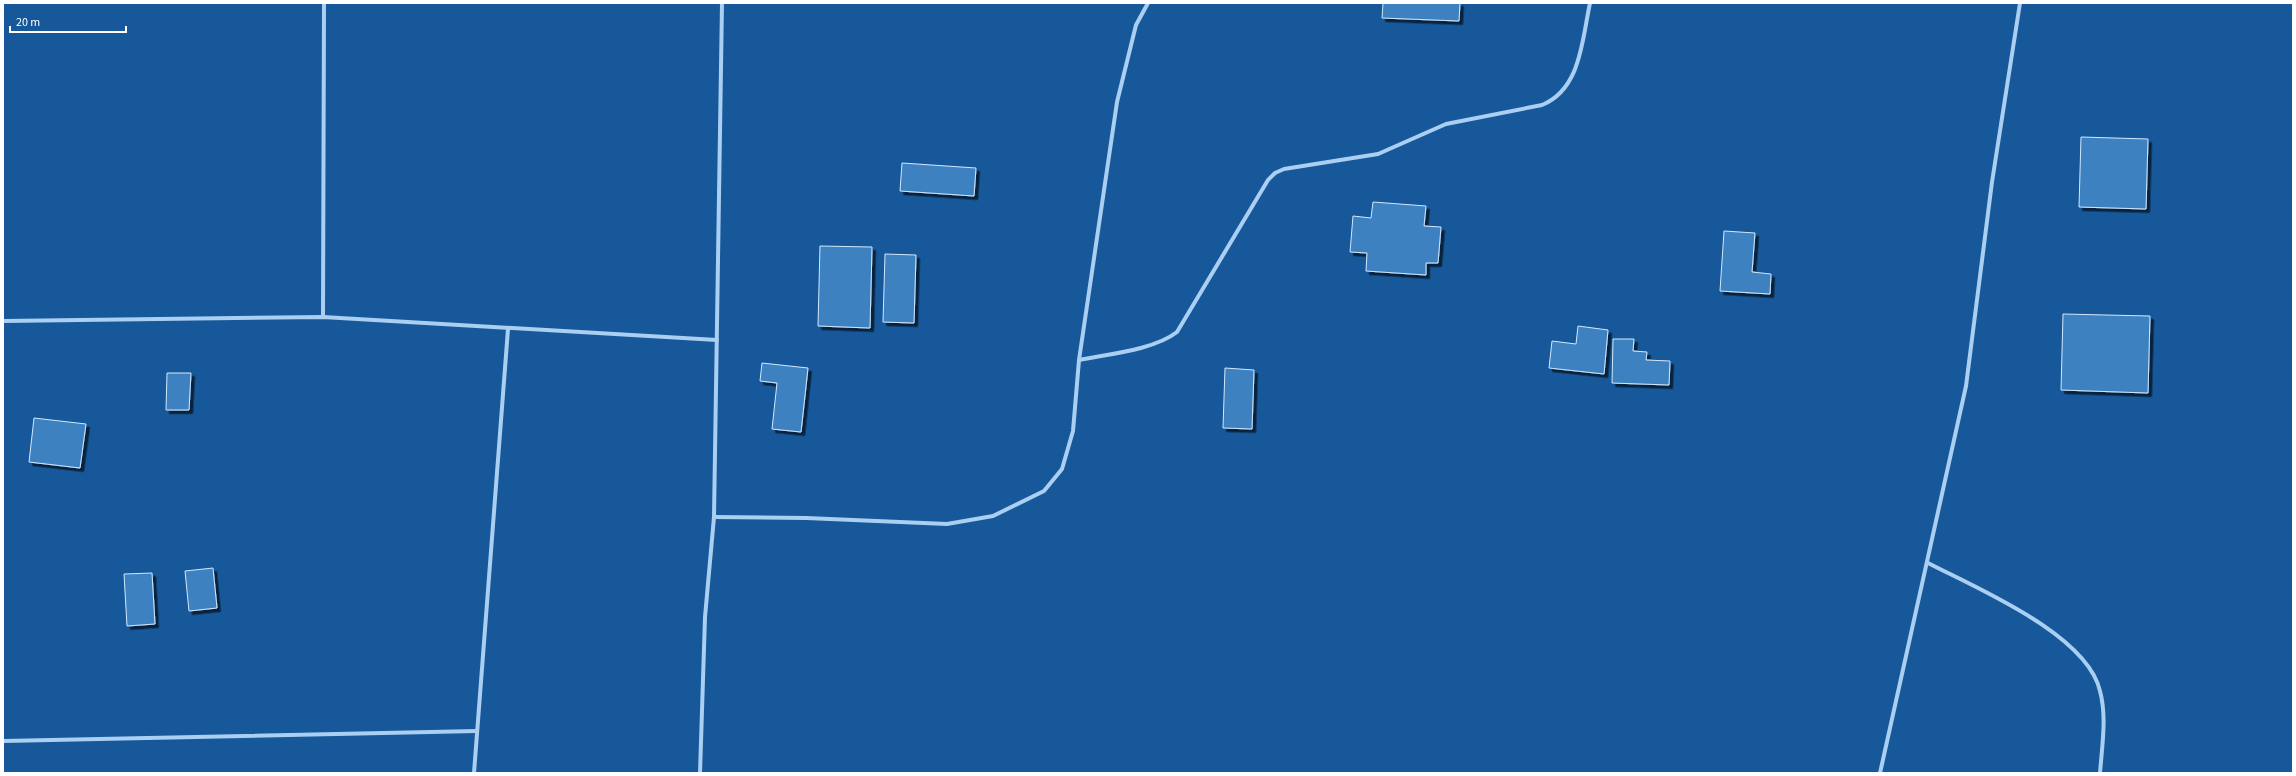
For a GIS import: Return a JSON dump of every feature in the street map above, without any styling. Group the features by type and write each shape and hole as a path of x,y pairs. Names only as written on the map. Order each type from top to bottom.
{"street":[{"path":"323,318 324,3"},
{"path":"700,773 705,617 714,517 722,3"},
{"path":"714,517 806,518 947,524 993,516 1044,491 1062,469 1073,431 1079,360 1117,102 1136,25 1148,3"},
{"path":"1079,360 1150,344 1169,338 1177,332 1268,180 1275,173 1284,169 1378,154 1446,124 1542,105 1553,101 1564,91 1575,72 1590,3"},
{"path":"1880,773 1928,563 1966,386 1992,182 2020,3"},
{"path":"3,321 323,318 717,340"},
{"path":"474,773 508,329"},
{"path":"1928,563 2040,621 2088,664 2100,690 2104,722 2100,773"},
{"path":"3,741 477,731"}],"building":[{"path":"1383,3 1460,3 1459,21 1382,18"},
{"path":"2081,137 2148,139 2146,209 2079,207"},
{"path":"902,163 976,168 974,196 900,191"},
{"path":"1373,202 1426,206 1424,226 1441,227 1438,263 1426,263 1426,275 1366,271 1367,253 1350,252 1353,216 1371,218"},
{"path":"1724,231 1755,233 1752,272 1771,274 1770,294 1720,291"},
{"path":"820,246 872,247 870,328 818,326"},
{"path":"885,254 916,255 914,323 883,322"},
{"path":"2063,314 2150,316 2148,393 2061,390"},
{"path":"1578,326 1608,330 1604,374 1549,368 1552,341 1576,344"},
{"path":"1613,339 1634,339 1633,351 1647,352 1646,360 1670,361 1669,385 1612,383"},
{"path":"762,363 808,368 801,432 772,429 777,383 760,381"},
{"path":"1225,368 1254,370 1252,429 1223,428"},
{"path":"167,373 191,373 189,410 166,410"},
{"path":"34,418 86,424 80,468 29,462"},
{"path":"213,568 217,608 189,611 185,571"},
{"path":"152,573 155,624 127,626 124,574"}]}
